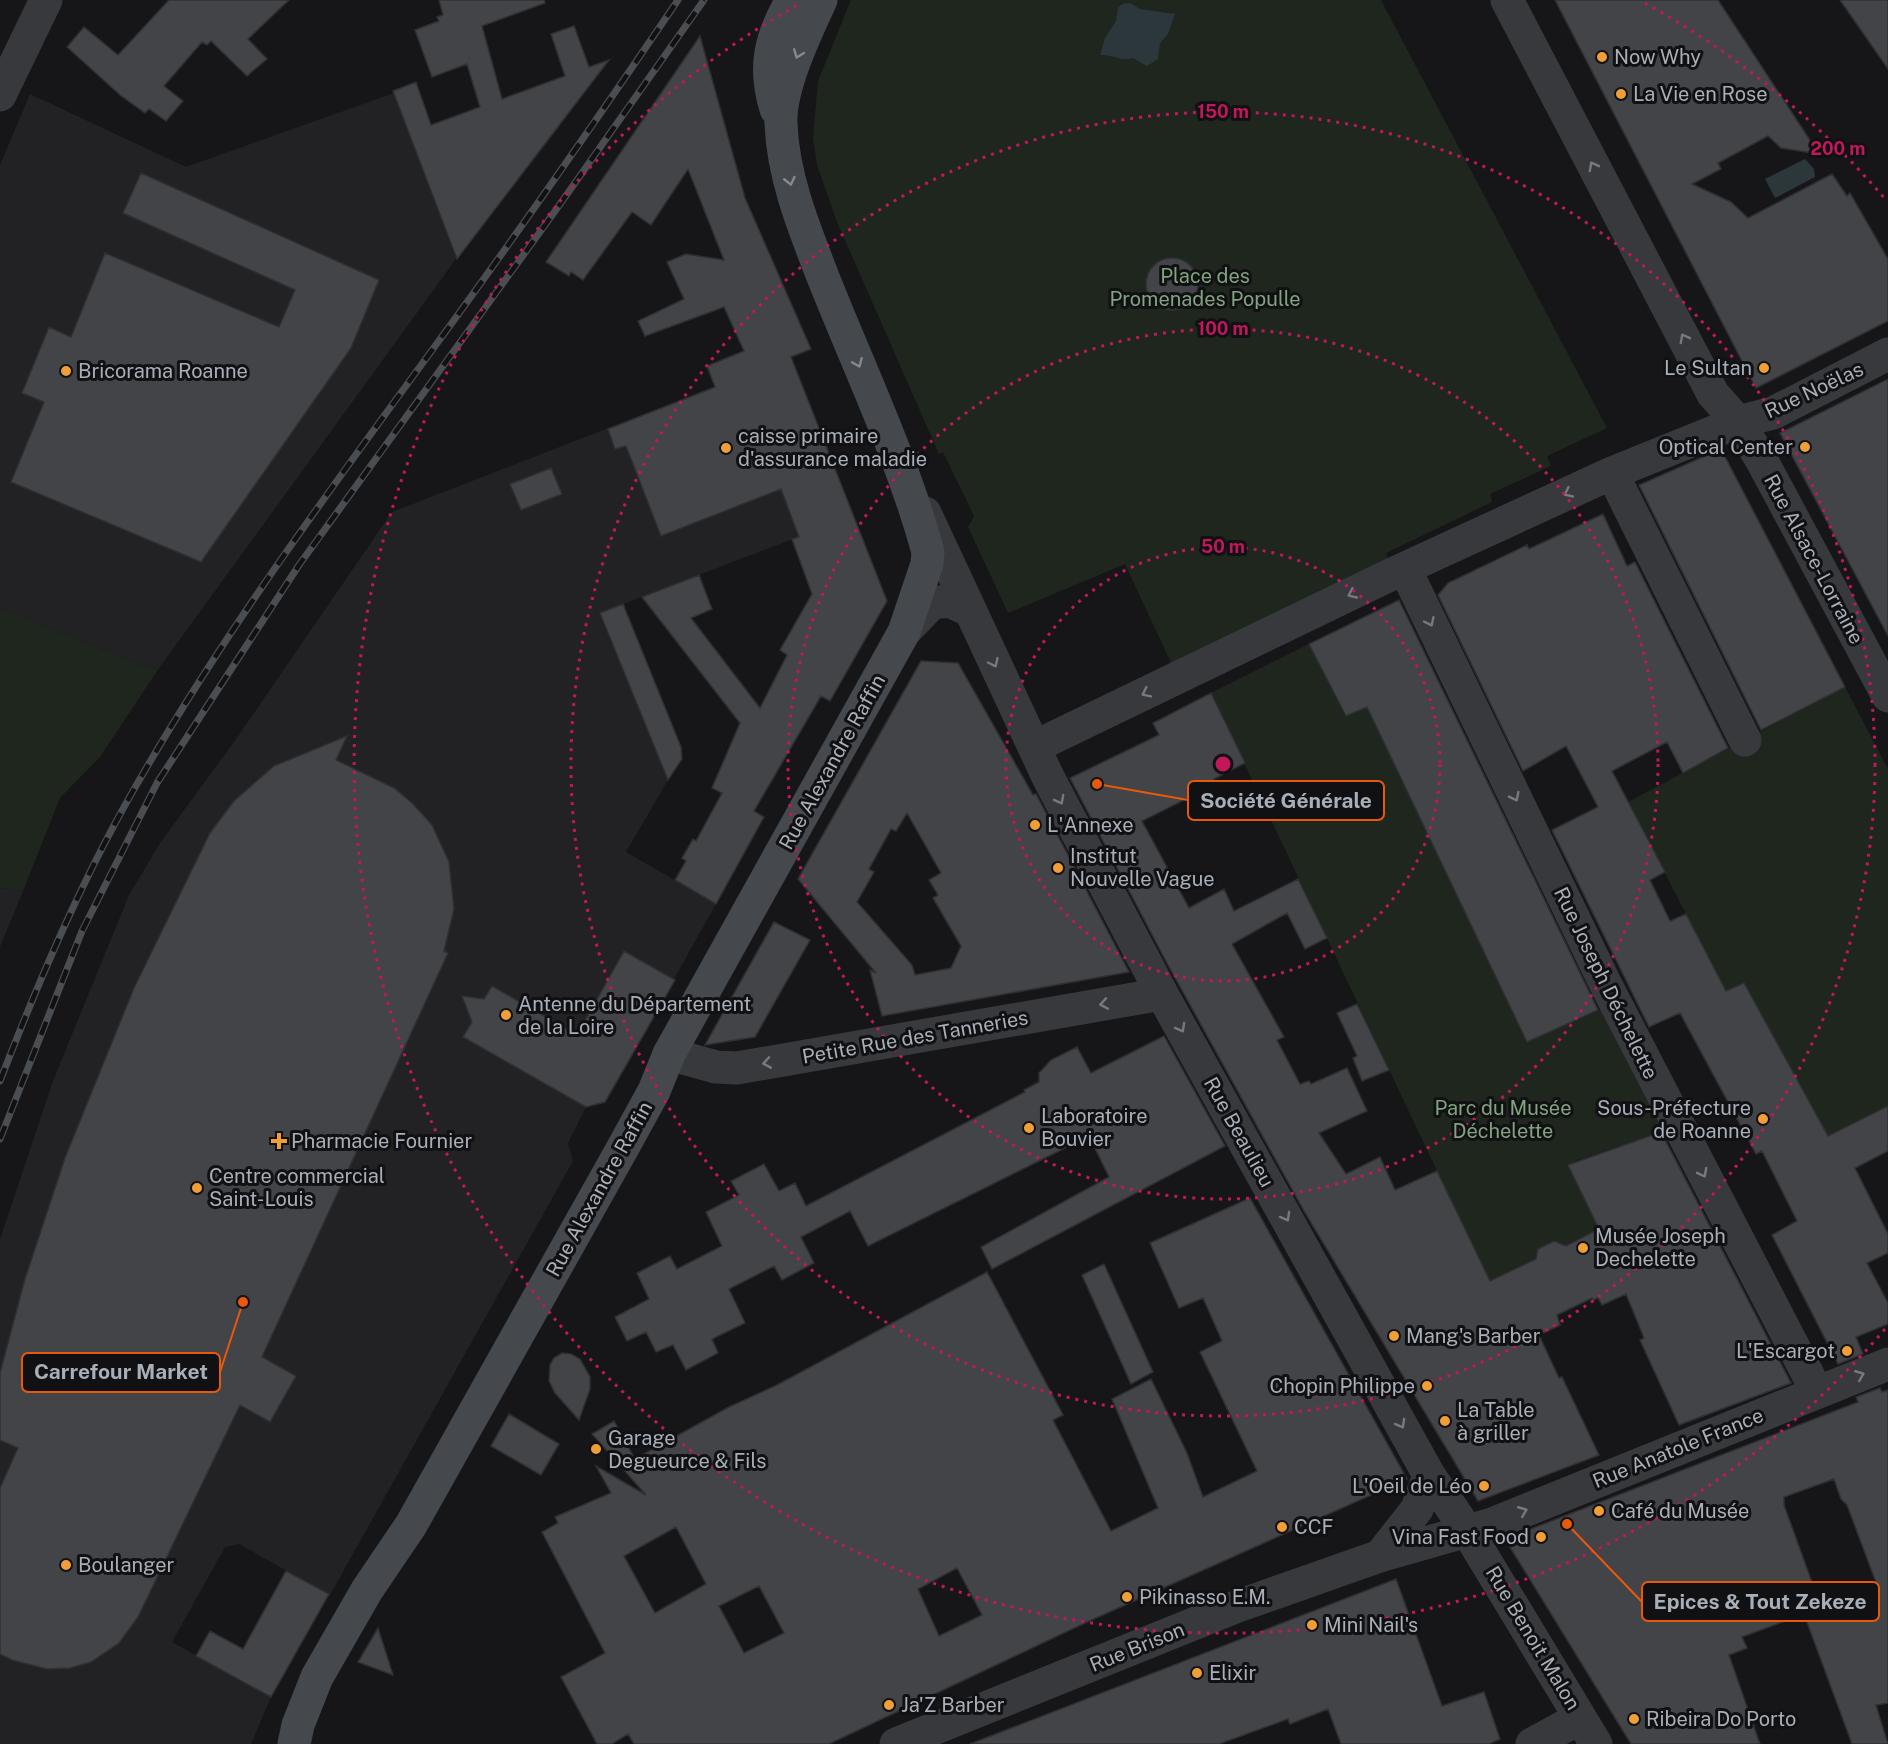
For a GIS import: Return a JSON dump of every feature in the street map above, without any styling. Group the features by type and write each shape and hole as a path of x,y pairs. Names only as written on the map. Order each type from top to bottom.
{"main road":[{"path":"792,0 777,26 770,56 769,87 780,123 790,183 809,240 899,460"},
{"path":"780,123 789,79 821,0"},
{"name":"Rue Alexandre Raffin","path":"294,1744 298,1725 317,1677 367,1590 422,1505 635,1124 669,1054 904,632 927,564 928,552 899,460"}],"street":[{"path":"0,95 46,0"},
{"path":"1029,736 1405,569 1612,473 1738,422 1713,394 1507,0"},
{"name":"Rue Noëlas","path":"1738,422 1773,413 1888,354"},
{"name":"Rue Alsace-Lorraine","path":"1738,422 1888,696"},
{"name":"Rue Beaulieu","path":"899,460 1029,736 1162,994 1429,1475 1468,1532"},
{"path":"1612,473 1744,740"},
{"name":"Rue Joseph Déchelette","path":"1405,569 1605,983 1817,1392"},
{"path":"904,632 932,603 949,601 969,610"},
{"name":"Petite Rue des Tanneries","path":"669,1054 716,1067 737,1068 1162,994"},
{"name":"Rue Anatole France","path":"1468,1532 1888,1364"},
{"path":"1380,1556 1417,1509 1429,1475"},
{"name":"Rue Brison","path":"896,1744 1238,1606 1380,1556 1468,1532"},
{"name":"Rue Benoit Malon","path":"1468,1532 1588,1731"},
{"path":"1532,1744 1588,1731"}],"shaded area":[{"path":"1130,3 1140,9 1175,14 1168,34 1160,43 1158,59 1147,66 1133,58 1124,59 1100,55 1105,38 1116,21 1118,8 1122,4"},
{"path":"394,93 456,259 157,671 0,608 0,165 30,94 186,167"},
{"path":"1805,159 1814,169 1815,177 1775,198 1765,179"},
{"path":"791,357 853,516 600,613 668,780 626,852 716,904 627,1063 620,1060 586,1107 568,1143 573,1161 330,1595 239,1544 225,1547 172,1642 271,1697 251,1744 0,1744 0,1239 53,1081 129,895 160,843 234,742 392,512"},
{"path":"0,888 23,891 0,947"}],"green space":[{"name":"Place des Promenades Populle","path":"851,0 1381,0 1607,428 1547,456 1551,466 1490,494 1492,502 1386,553 1388,559 1172,665 1125,564 1008,613 968,527 974,516 943,452 939,454 837,222 817,165 813,138 818,81"},
{"path":"0,608 157,671 100,757 60,798 23,891 0,888"},
{"name":"Parc du Musée Déchelette","path":"1309,644 1345,716 1367,707 1371,714 1527,1041 1604,1008 1665,1130 1573,1162 1571,1171 1599,1229 1566,1246 1554,1241 1538,1249 1536,1259 1490,1283 1211,693"},
{"path":"1845,687 1888,769 1888,1119 1882,1109 1817,1142 1726,991 1628,802"}],"building":[{"path":"169,0 289,0 248,39 267,59 247,76 211,41 207,45 202,42 164,86 183,101 166,121 149,109 145,113 120,95 67,47 84,27 118,55"},
{"path":"439,0 544,0 545,3 482,26 502,99 565,76 551,34 574,26 589,67 609,60 457,259 393,91 416,82 431,125 480,107 467,64 432,77 415,30 439,21 437,17 443,15"},
{"path":"1555,0 1718,0 1819,154 1781,148 1768,136 1718,163 1721,169 1692,184 1731,202 1748,218 1832,174 1847,196 1850,193 1888,259 1888,321 1756,388"},
{"path":"1840,0 1888,0 1888,69 1863,33"},
{"path":"700,36 745,198 811,349 791,357 887,601 830,701 821,696 754,811 764,817 716,904 675,880 686,861 682,858 693,839 696,841 722,793 712,788 740,723 642,597 699,575 712,609 691,618 760,708 787,655 780,650 812,594 792,539 799,537 781,489 661,536 626,446 615,449 608,429 715,387 707,366 744,351 724,307 645,336 638,321 684,299 667,262 686,254 724,260 688,169 651,225 632,212 583,280 571,272 569,276 546,262"},
{"path":"141,173 379,280 351,348 201,562 11,482 44,402 22,393 49,327 71,337 105,253 279,327 295,290 123,213"},
{"path":"1172,258 1182,260 1190,266 1196,274 1198,284 1196,294 1190,302 1182,308 1172,310 1162,308 1154,302 1148,294 1146,284 1148,274 1154,266 1162,260"},
{"path":"1888,379 1888,636 1780,433"},
{"path":"1721,449 1845,687 1761,730 1639,485"},
{"path":"551,468 562,494 521,510 510,484"},
{"path":"1603,514 1627,566 1635,562 1728,748 1683,773 1667,742 1612,771 1665,872 1650,880 1670,921 1686,914 1726,991 1744,983 1828,1136 1888,1106 1888,1151 1855,1168 1888,1234 1888,1253 1867,1263 1888,1303 1888,1324 1856,1337 1863,1354 1838,1364 1772,1235 1797,1221 1762,1151 1756,1154 1680,1013 1649,1027 1552,830 1598,807 1566,746 1523,771 1438,595 1448,583 1527,545 1529,549"},
{"path":"1399,600 1598,1010 1527,1042 1367,707 1346,716 1309,644"},
{"path":"623,604 681,747 682,759 668,780 600,613"},
{"path":"921,661 958,663 1033,795 1036,794 1129,972 882,1016 870,970 876,973 798,879","holes":["907,813 941,873 929,880 938,895 933,898 961,946 951,968 915,975 912,965 857,902 874,872 869,869 891,829 896,831"]},
{"path":"1211,693 1245,763 1214,779 1216,784 1142,821 1189,908 1224,889 1234,911 1298,879 1327,938 1305,949 1287,913 1232,944 1284,1037 1277,1040 1300,1084 1309,1081 1311,1084 1347,1068 1367,1111 1319,1133 1346,1174 1380,1157 1395,1190 1437,1171 1490,1281 1536,1259 1538,1249 1554,1241 1566,1246 1599,1229 1568,1165 1661,1132 1791,1383 1679,1425 1640,1340 1644,1338 1626,1294 1602,1305 1598,1298 1593,1300 1592,1298 1557,1315 1560,1325 1539,1335 1599,1455 1478,1501 1304,1211 1168,965 1070,778 1159,735 1153,723"},
{"name":"Centre commercial Saint-Louis","path":"347,736 336,760 394,788 412,803 432,825 449,862 454,909 444,951 448,953 262,1357 296,1376 270,1422 240,1405 138,1617 119,1643 91,1662 70,1668 47,1669 12,1660 0,1654 0,1488 18,1448 0,1440 0,1373 25,1279 65,1158 134,988 210,833 234,801 274,766"},
{"path":"774,922 810,940 755,1037 705,1045"},
{"name":"Antenne du Département de la Loire","path":"624,951 675,980 605,1102 586,1107 463,1037 472,1022 462,996 484,999 492,986 577,1035"},
{"path":"1357,1004 1389,1070 1362,1081 1353,1058 1357,1056 1337,1013"},
{"path":"1164,1036 1225,1146 992,1269 981,1247 1109,1177 1089,1136 868,1246 850,1211 801,1237 814,1263 782,1280 774,1266 729,1289 745,1323 712,1339 718,1353 686,1370 673,1345 656,1352 646,1332 627,1341 615,1317 649,1299 637,1273 670,1256 677,1269 722,1246 706,1212 739,1195 731,1181 764,1164 779,1191 795,1183 806,1206 1025,1092 1024,1090 1039,1082 1039,1073 1051,1060 1077,1047 1091,1073"},
{"path":"1250,1198 1407,1479 1087,1622 829,1744 634,1744 628,1734 612,1744 597,1744 561,1677 605,1653 542,1532 558,1523 555,1517 611,1493 596,1466 646,1495 592,1434 614,1421 635,1459 729,1407 777,1385 987,1272 1063,1415 1053,1420 1111,1531 1158,1508 1112,1399 1151,1379 1187,1453 1203,1497 1257,1471 1200,1352 1222,1341 1203,1298 1179,1308 1150,1243","holes":["676,1527 706,1584 655,1613 624,1556","957,1568 982,1615 939,1636 918,1589","759,1586 784,1633 744,1653 719,1606"]},
{"path":"1104,1264 1153,1372 1131,1384 1082,1275"},
{"path":"562,1353 571,1354 580,1359 590,1377 590,1389 579,1420 555,1393 549,1381 550,1365 554,1358"},
{"path":"1880,1388 1882,1392 1888,1390 1888,1703 1876,1705 1888,1744 1852,1744 1804,1614 1742,1637 1747,1648 1729,1655 1760,1744 1631,1744 1505,1539 1858,1402 1856,1397","holes":["1834,1479 1841,1499 1847,1505 1877,1585 1821,1607 1784,1505 1784,1497"]},
{"path":"509,1414 559,1444 541,1475 491,1446"},
{"path":"286,1571 329,1594 271,1697 196,1656 210,1631 243,1649"},
{"path":"1396,1579 1442,1706 1484,1692 1500,1739 1489,1744 1341,1744 1328,1709 1290,1724 1288,1719 1219,1744 970,1744"},
{"path":"378,1628 393,1675 358,1662"}],"railway":[{"path":"0,1081 48,962 84,885 123,809 177,716 285,553 469,300 678,0"},
{"path":"0,1139 82,931 157,783 299,565 558,207 704,0"}],"place":[{"name":"Now Why","path":"1602,57"},
{"name":"La Vie en Rose","path":"1621,94"},
{"name":"Le Sultan","path":"1764,368"},
{"name":"Bricorama Roanne","path":"66,371"},
{"name":"Optical Center","path":"1805,447"},
{"name":"caisse primaire d'assurance maladie","path":"726,448"},
{"name":"Société Générale","path":"1097,784"},
{"name":"L'Annexe","path":"1035,825"},
{"name":"Institut Nouvelle Vague","path":"1058,868"},
{"name":"Antenne du Département de la Loire","path":"506,1015"},
{"name":"Sous-Préfecture de Roanne","path":"1763,1119"},
{"name":"Laboratoire Bouvier","path":"1029,1128"},
{"name":"Pharmacie Fournier","path":"279,1141"},
{"name":"Centre commercial Saint-Louis","path":"197,1188"},
{"name":"Musée Joseph Dechelette","path":"1583,1248"},
{"name":"Carrefour Market","path":"243,1302"},
{"name":"Mang's Barber","path":"1394,1336"},
{"name":"L'Escargot","path":"1847,1351"},
{"name":"Chopin Philippe","path":"1427,1386"},
{"name":"La Table à griller","path":"1445,1421"},
{"name":"Garage Degueurce & Fils","path":"596,1449"},
{"name":"L'Oeil de Léo","path":"1484,1486"},
{"name":"Café du Musée","path":"1599,1511"},
{"name":"Epices & Tout Zekeze","path":"1567,1524"},
{"name":"CCF","path":"1282,1527"},
{"name":"Vina Fast Food","path":"1541,1537"},
{"name":"Boulanger","path":"66,1565"},
{"name":"Pikinasso E.M.","path":"1127,1597"},
{"name":"Mini Nail's","path":"1312,1625"},
{"name":"Elixir","path":"1197,1673"},
{"name":"Ja'Z Barber","path":"889,1705"},
{"name":"Ribeira Do Porto","path":"1634,1719"}]}
